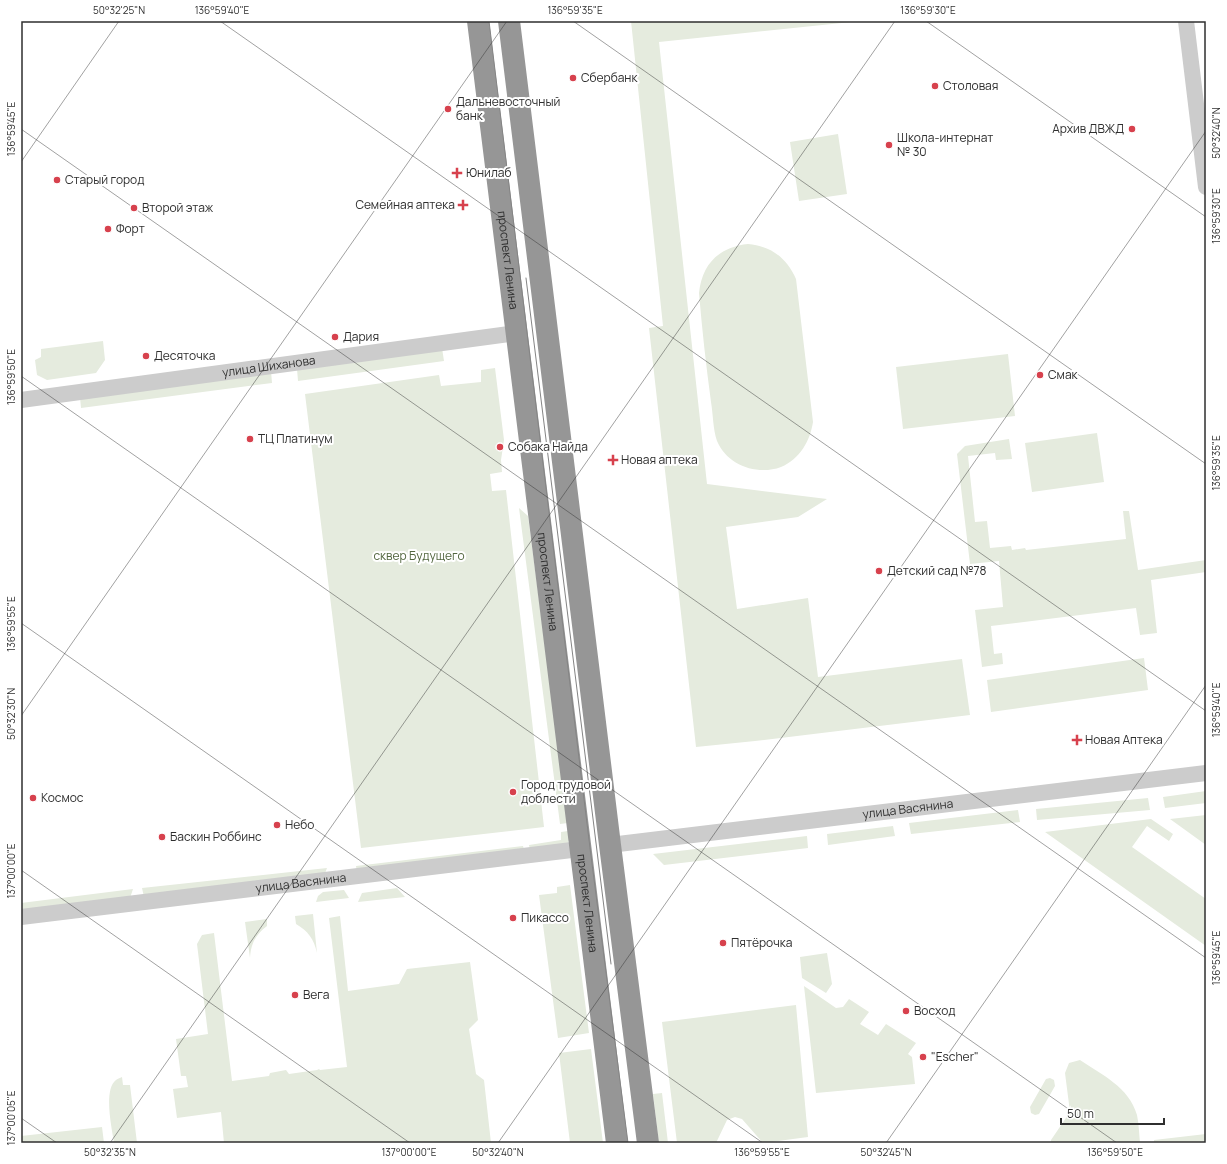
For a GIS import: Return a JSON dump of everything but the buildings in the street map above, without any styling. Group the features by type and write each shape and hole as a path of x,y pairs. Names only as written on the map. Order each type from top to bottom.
{"highway":[{"name":"проспект Ленина","path":"478,21 617,1143"},
{"path":"509,21 578,588 648,1143"},
{"path":"548,592 578,588"},
{"path":"580,849 610,845"}],"street":[{"path":"1186,21 1206,187"},
{"name":"улица Шиханова","path":"21,400 516,333"},
{"name":"улица Васянина","path":"610,845 1206,772"},
{"name":"улица Васянина","path":"21,917 580,849"}],"green space":[{"path":"631,21 861,21 659,42 707,484 827,499 798,517 726,527 737,609 808,598 818,677 962,659 970,715 696,747 649,328 663,326"},
{"path":"838,134 847,194 799,201 790,142"},
{"path":"748,244 764,247 777,254 788,265 796,279 813,422 807,442 794,459 781,467 762,470 753,469 735,462 722,449 717,441 714,427 699,293 704,274 714,259 729,249"},
{"path":"103,341 105,360 96,373 47,380 37,375 35,360 41,357 41,349"},
{"path":"442,348 444,361 298,381 297,369"},
{"path":"1008,354 1015,416 903,429 896,367"},
{"name":"сквер Будущего","path":"495,368 504,440 501,460 502,472 490,474 492,491 506,490 544,827 361,848 305,394 439,375 441,386 481,382 481,370"},
{"path":"271,371 272,383 81,408 80,397"},
{"path":"1097,433 1104,482 1032,492 1025,443"},
{"path":"1009,439 1012,459 996,460 995,453 968,456 975,522 987,521 990,548 1011,546 1012,550 1025,548 1026,550 1126,539 1123,511 1129,511 1138,570 1206,560 1206,572 1151,580 1157,633 1140,635 1136,608 991,626 994,654 1002,653 1003,664 982,667 975,610 1003,607 999,561 970,564 957,454 965,446"},
{"path":"519,508 528,516 568,823 560,824"},
{"path":"1144,658 1148,690 991,712 987,680"},
{"path":"1206,791 1206,803 1165,808 1163,797"},
{"path":"1148,798 1150,810 1037,820 1036,809"},
{"path":"1018,810 1020,822 911,834 909,823"},
{"path":"1206,815 1206,845 1170,819"},
{"path":"1151,819 1173,834 1169,841 1147,826 1132,847 1206,899 1206,946 1045,832"},
{"path":"893,826 895,836 828,845 827,834"},
{"path":"568,831 568,843 530,850 529,845 561,840 561,832"},
{"path":"807,836 808,848 664,865 653,854"},
{"path":"523,846 525,853 357,873 356,866"},
{"path":"327,868 324,876 144,897 142,888"},
{"path":"570,885 589,1033 558,1038 539,895 557,893 557,887"},
{"path":"397,888 405,897 358,902 362,893"},
{"path":"133,889 130,898 21,910 21,903"},
{"path":"344,890 349,898 316,902 318,896 323,892"},
{"path":"313,914 317,953 310,936 296,924 295,916"},
{"path":"340,916 348,991 399,984 407,969 470,962 478,1020 469,1029 476,1074 484,1080 491,1143 224,1143 221,1112 177,1118 173,1089 188,1087 186,1076 181,1076 176,1039 208,1034 197,944 202,935 214,933 232,1081 269,1076 270,1073 286,1070 289,1074 319,1069 347,1067 329,918"},
{"path":"267,919 267,926 254,940 250,958 245,922"},
{"path":"827,953 832,984 826,993 802,978 800,957"},
{"path":"804,986 836,1008 843,1007 849,999 869,1012 860,1024 878,1035 886,1024 916,1043 908,1054 912,1057 915,1084 816,1093"},
{"path":"796,1005 808,1137 763,1143 742,1119 735,1117 727,1120 716,1143 677,1143 662,1022"},
{"path":"591,1049 603,1143 570,1143 559,1053"},
{"path":"1080,1060 1114,1083 1128,1097 1137,1115 1140,1143 1051,1143 1051,1140 1070,1112 1065,1073 1069,1063"},
{"path":"122,1077 123,1085 130,1085 137,1143 114,1143 109,1110 110,1092 112,1085 116,1080"},
{"path":"1050,1078 1054,1080 1055,1086 1039,1114 1035,1115 1031,1113 1030,1107 1046,1079"},
{"path":"662,1093 668,1143 659,1143 653,1094"},
{"path":"102,1127 104,1143 21,1143 21,1136"},
{"path":"1206,1134 1206,1143 1154,1143 1154,1140"}],"tram line":[{"path":"489,21 590,848 628,1143"},
{"path":"526,278 611,964"}],"place":[{"name":"Сбербанк","path":"573,78"},
{"name":"Столовая","path":"935,86"},
{"name":"Дальневосточный банк","path":"448,109"},
{"name":"Архив ДВЖД","path":"1132,129"},
{"name":"Школа-интернат № 30","path":"889,145"},
{"name":"Юнилаб","path":"457,173"},
{"name":"Старый город","path":"57,180"},
{"name":"Семейная аптека","path":"463,205"},
{"name":"Второй этаж","path":"134,208"},
{"name":"Форт","path":"108,229"},
{"name":"Дария","path":"335,337"},
{"name":"Десяточка","path":"146,356"},
{"name":"Смак","path":"1040,375"},
{"name":"ТЦ Платинум","path":"250,439"},
{"name":"Собака Найда","path":"500,447"},
{"name":"Новая аптека","path":"613,460"},
{"name":"Детский сад №78","path":"879,571"},
{"name":"Новая Аптека","path":"1077,740"},
{"name":"Город трудовой доблести","path":"513,792"},
{"name":"Космос","path":"33,798"},
{"name":"Небо","path":"277,825"},
{"name":"Баскин Роббинс","path":"162,837"},
{"name":"Пикассо","path":"513,918"},
{"name":"Пятёрочка","path":"723,943"},
{"name":"Вега","path":"295,995"},
{"name":"Восход","path":"906,1011"},
{"name":"\"Escher\"","path":"923,1057"}]}
